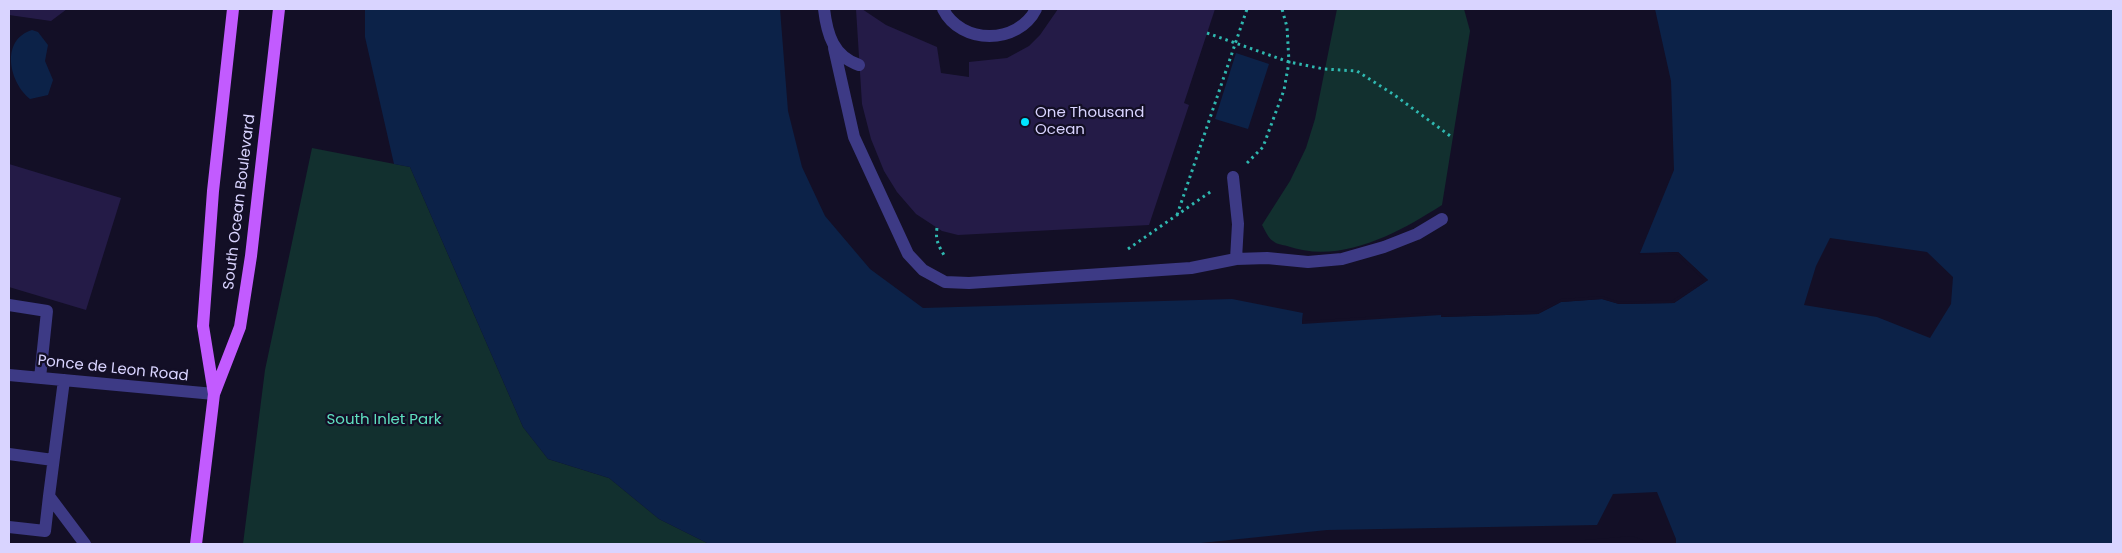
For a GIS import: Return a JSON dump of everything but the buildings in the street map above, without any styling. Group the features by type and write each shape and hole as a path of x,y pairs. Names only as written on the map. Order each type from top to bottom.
{"main road":[{"name":"South Ocean Boulevard","path":"214,394 203,326 213,191 233,9"},
{"name":"South Ocean Boulevard","path":"196,544 214,394 240,327 251,256 279,9"}],"street":[{"path":"824,9 826,31 834,48 854,137 908,254 923,270 945,282 968,283 1192,268 1236,259 1267,258 1308,262 1342,259 1384,247 1418,234 1442,220"},
{"path":"943,9 947,16 962,29 980,36 1000,36 1018,29 1033,16 1036,9"},
{"path":"834,48 850,62 859,65"},
{"path":"1233,177 1238,224 1236,259"},
{"path":"9,305 46,311 40,378"},
{"name":"Ponce de Leon Road","path":"9,375 214,394"},
{"path":"9,527 45,531 64,380"},
{"path":"9,454 53,460"},
{"path":"49,496 85,544"}],"path":[{"path":"1177,215 1247,9"},
{"path":"1119,250 1129,249 1233,177 1263,147 1284,90 1289,62 1286,26 1282,9"},
{"path":"1207,33 1289,62 1324,69 1357,71 1393,94 1453,138"},
{"path":"937,228 935,238 937,244 946,259 953,260"}],"green space":[{"path":"1337,9 1464,9 1470,31 1442,205 1407,226 1368,243 1328,252 1307,251 1274,242 1262,225 1290,181 1306,148 1315,119"},
{"name":"South Inlet Park","path":"312,148 410,167 523,427 548,459 609,478 659,519 709,544 243,544 265,370"}],"water":[{"path":"365,9 780,9 788,111 802,167 825,216 870,269 923,308 1232,299 1303,313 1302,323 1441,314 1441,317 1538,314 1561,302 1602,299 1619,304 1674,303 1708,280 1678,252 1640,253 1674,170 1671,81 1655,9 2113,9 2113,544 1657,544 1633,534 1509,544 709,544 659,519 609,478 548,459 523,427 410,167 394,164 365,37"},
{"path":"32,30 38,32 48,45 45,61 53,80 48,95 30,99 17,82 11,62 15,43 22,35"},
{"path":"1236,53 1269,64 1248,129 1215,119"}],"pier":[{"path":"1830,238 1927,252 1953,277 1951,304 1930,338 1877,317 1804,305 1816,266"},
{"path":"1678,252 1708,280 1674,303 1619,304 1602,299 1561,302 1538,314 1441,317 1441,315 1302,324 1303,313 1305,313 1305,321 1441,312 1443,315 1537,311 1561,299 1602,296 1619,302 1673,300 1704,280 1677,255 1638,254"},
{"path":"1657,492 1676,539 1676,544 1653,544 1632,536 1539,544 1191,544 1327,530 1597,525 1613,494"}],"place":[{"name":"One Thousand Ocean","path":"1025,122"}]}
